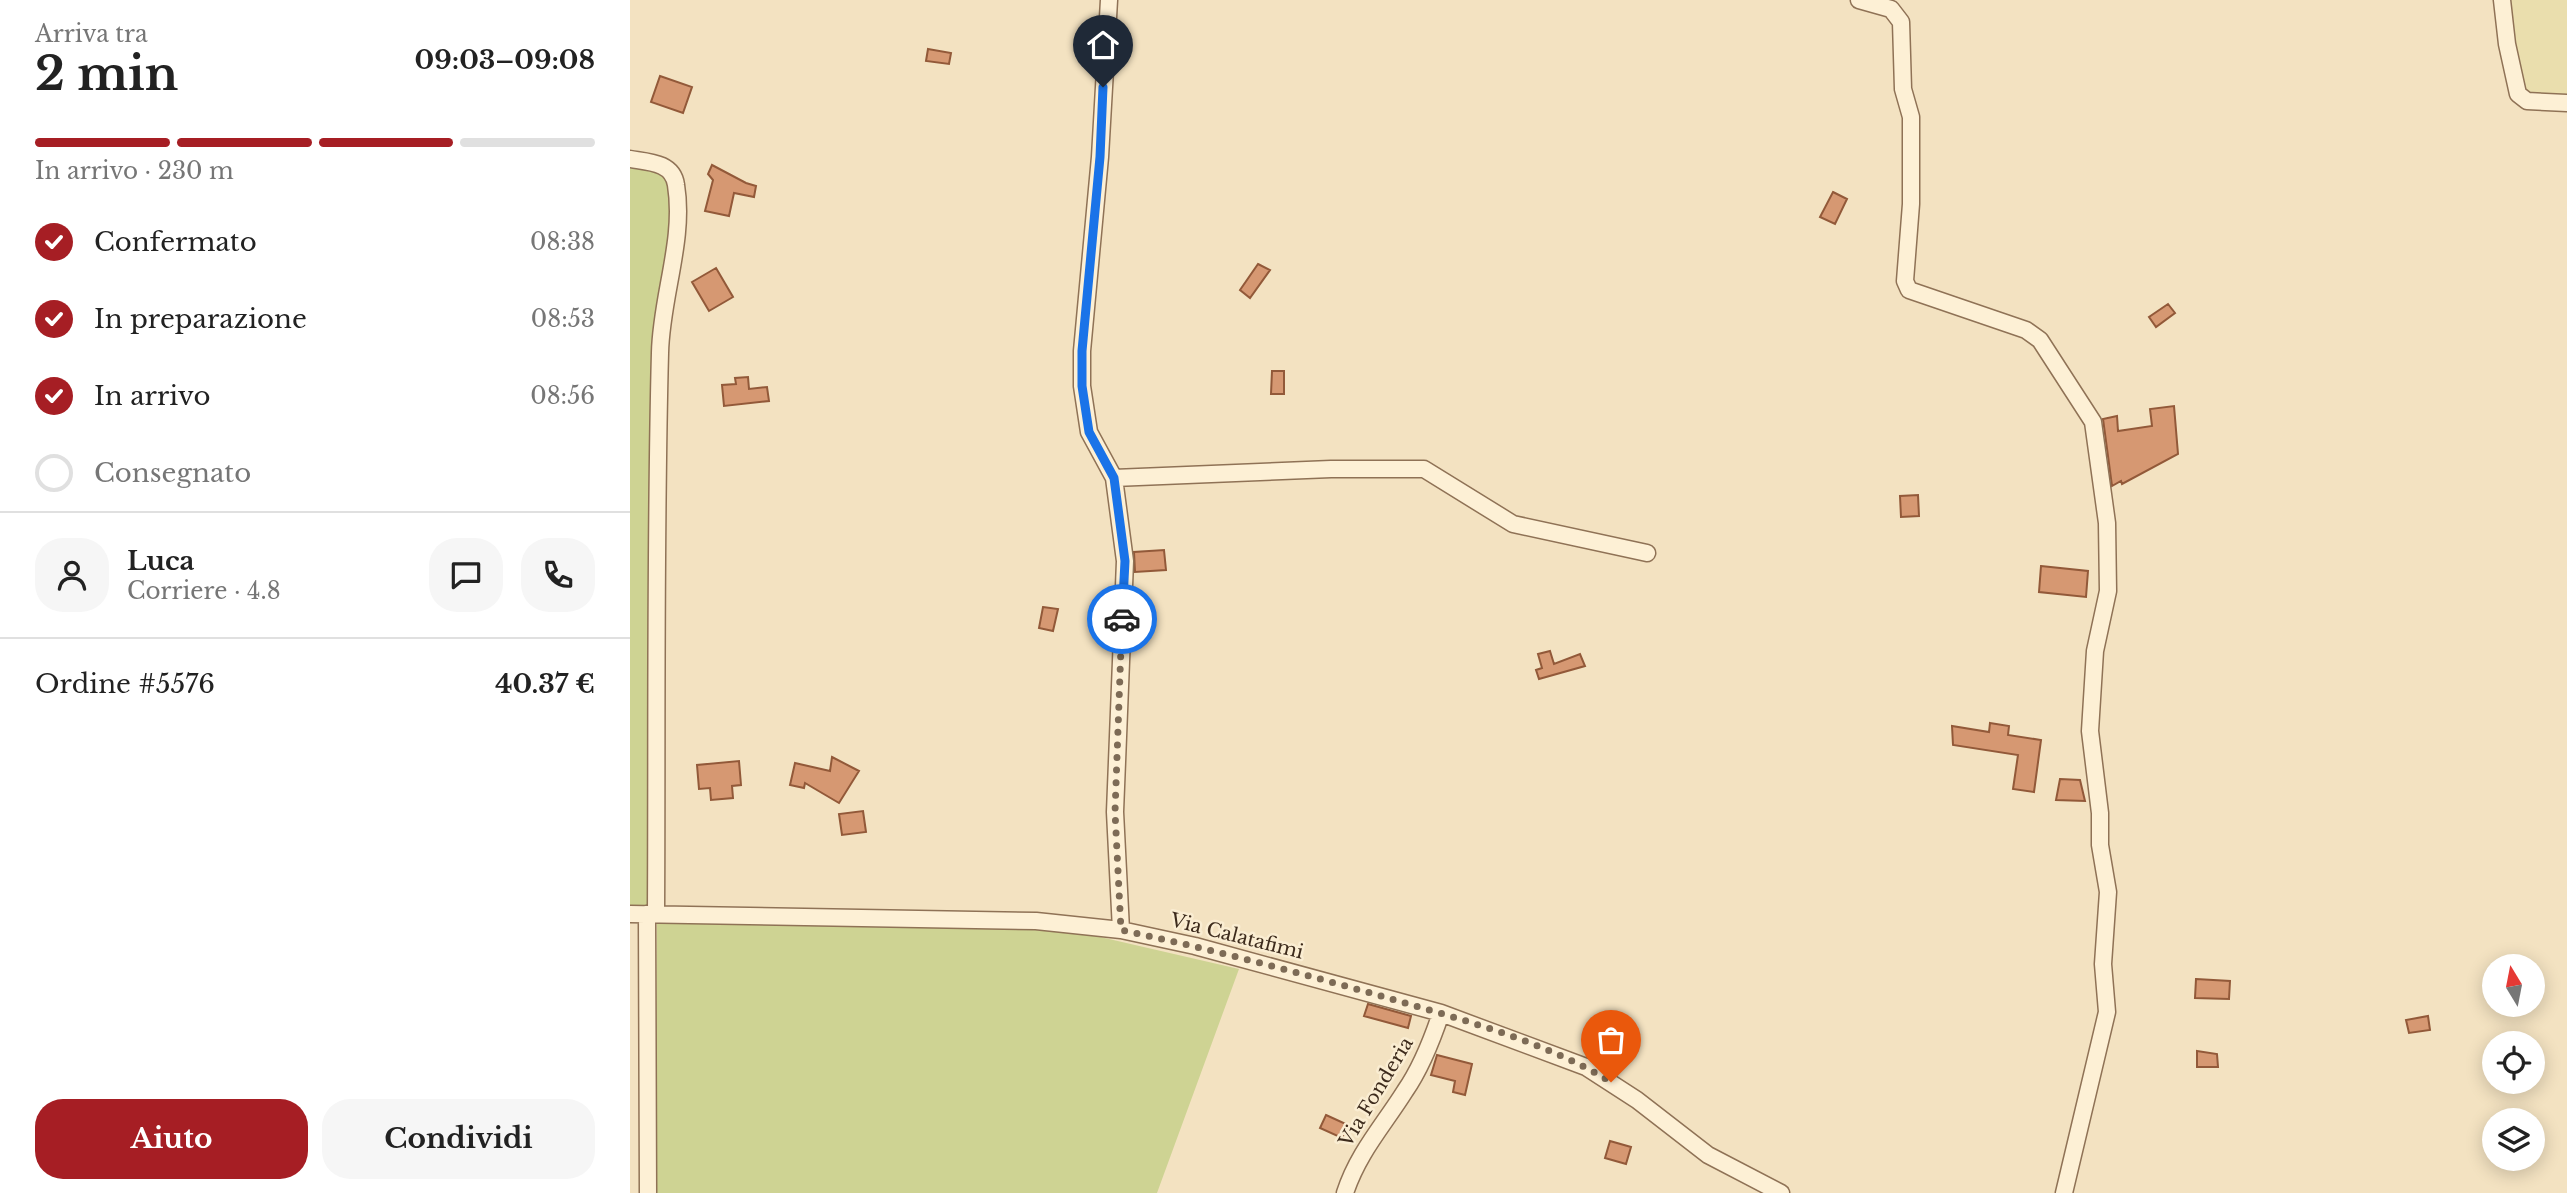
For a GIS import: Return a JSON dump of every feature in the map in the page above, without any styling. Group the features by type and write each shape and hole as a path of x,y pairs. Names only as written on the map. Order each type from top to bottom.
{"street":[{"path":"1109,0 1082,374 1083,411 1089,432 1114,478 1125,561 1115,812 1121,930"},
{"path":"1858,0 1891,9 1900,22 1903,89 1911,117 1911,204 1905,281 1909,290 2026,330 2040,340 2093,422 2107,523 2108,591 2095,651 2090,731 2100,813 2100,845 2108,892 2103,964 2106,1012 2064,1193"},
{"path":"2502,0 2507,44 2518,94 2527,101 2567,103"},
{"path":"630,159 663,165 671,172 676,182 678,215 660,349 648,1193"},
{"path":"1114,478 1317,469 1424,469 1513,524 1647,553"},
{"name":"Via Calatafimi","path":"630,914 975,918 1121,930 1195,946 1441,1013 1586,1067 1637,1100 1707,1155 1781,1193"},
{"name":"Via Fonderia","path":"1345,1193 1362,1151 1406,1091 1433,1039 1441,1013"}],"shaded area":[{"path":"2507,0 2567,0 2567,97 2527,96 2523,90"}],"green space":[{"path":"630,163 668,174 673,218 662,299 651,348 653,907 630,907"},
{"path":"657,921 976,924 1070,930 1239,969 1157,1193 655,1193"}],"building":[{"path":"928,49 951,53 949,64 926,61"},
{"path":"660,76 692,87 683,113 651,102"},
{"path":"712,165 756,186 754,197 734,193 729,216 705,211 713,180 708,174"},
{"path":"1833,192 1847,199 1835,224 1820,217"},
{"path":"1258,264 1270,270 1250,298 1240,290"},
{"path":"716,268 733,297 709,311 692,282"},
{"path":"2168,304 2175,313 2156,327 2149,317"},
{"path":"1272,371 1284,371 1284,394 1271,394"},
{"path":"748,377 749,389 767,387 769,401 724,406 722,385 736,384 735,378"},
{"path":"2174,406 2178,454 2122,484 2121,481 2112,486 2103,419 2117,416 2118,431 2152,426 2150,409"},
{"path":"1918,495 1919,516 1901,517 1900,496"},
{"path":"1164,550 1166,570 1135,572 1134,552"},
{"path":"2041,566 2088,571 2086,597 2039,592"},
{"path":"1043,607 1058,609 1053,631 1039,628"},
{"path":"1550,651 1554,664 1580,654 1585,666 1539,679 1536,670 1542,668 1538,654"},
{"path":"1990,723 2009,726 2008,735 2041,740 2034,792 2013,789 2018,755 1953,745 1952,726 1989,732"},
{"path":"832,757 859,771 839,803 805,783 804,788 790,785 795,763 830,771"},
{"path":"739,761 741,785 732,786 733,798 711,800 710,788 699,789 697,765"},
{"path":"2060,779 2080,780 2085,801 2056,800"},
{"path":"863,811 866,832 842,835 839,814"},
{"path":"2196,979 2230,981 2229,999 2195,998"},
{"path":"1368,1004 1411,1016 1408,1028 1364,1016"},
{"path":"2428,1016 2430,1030 2409,1033 2406,1020"},
{"path":"2197,1051 2217,1054 2218,1067 2197,1067"},
{"path":"1437,1055 1472,1064 1465,1095 1453,1092 1455,1081 1431,1075"},
{"path":"1326,1115 1348,1125 1342,1138 1320,1128"},
{"path":"1610,1141 1631,1147 1626,1164 1605,1158"}],"way so far":[{"path":"1122,619 1115,812 1121,930 1195,946 1441,1013 1551,1052 1586,1067 1611,1082"}],"route":[{"path":"1103,87 1100,157 1082,351 1082,386 1083,411 1089,432 1114,478 1125,561 1122,619"}]}
